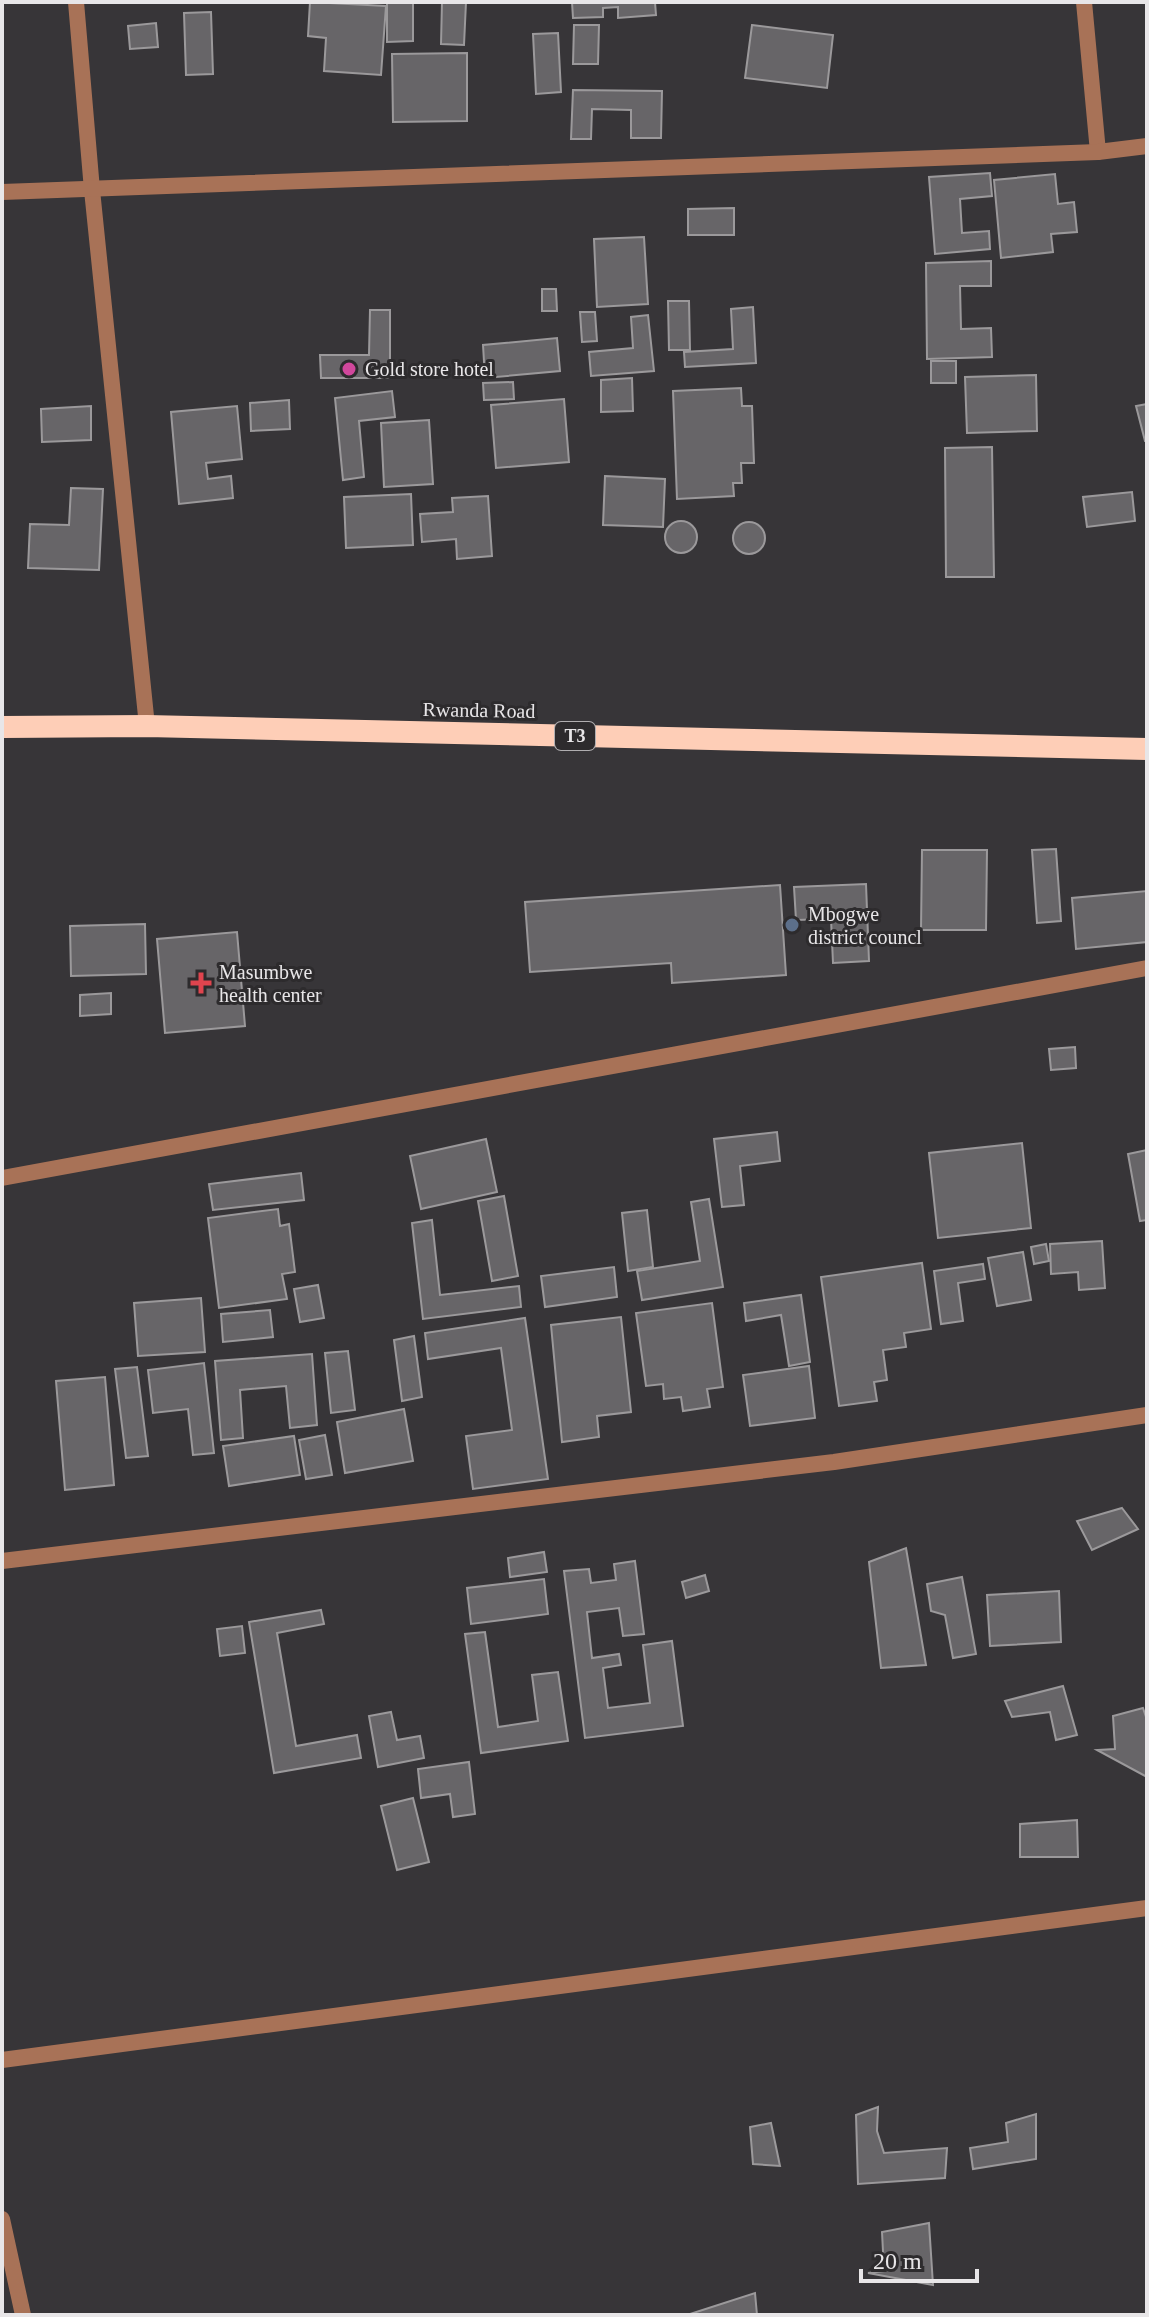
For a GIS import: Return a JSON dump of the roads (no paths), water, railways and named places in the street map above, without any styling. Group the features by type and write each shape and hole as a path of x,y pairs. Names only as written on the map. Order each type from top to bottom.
{"highway":[{"name":"Rwanda Road","path":"2,727 147,726 1147,749"}],"street":[{"path":"76,2 92,190 147,726"},
{"path":"1084,2 1098,152"},
{"path":"2,192 1098,152 1147,146"},
{"path":"2,1178 1147,968"},
{"path":"2,1561 834,1462 1147,1415"},
{"path":"2,2060 1147,1908"},
{"path":"2,2219 23,2315"}],"place":[{"name":"Gold store hotel","path":"349,369"},
{"name":"Mbogwe district councl","path":"792,925"},
{"name":"Masumbwe health center","path":"201,983"}]}
